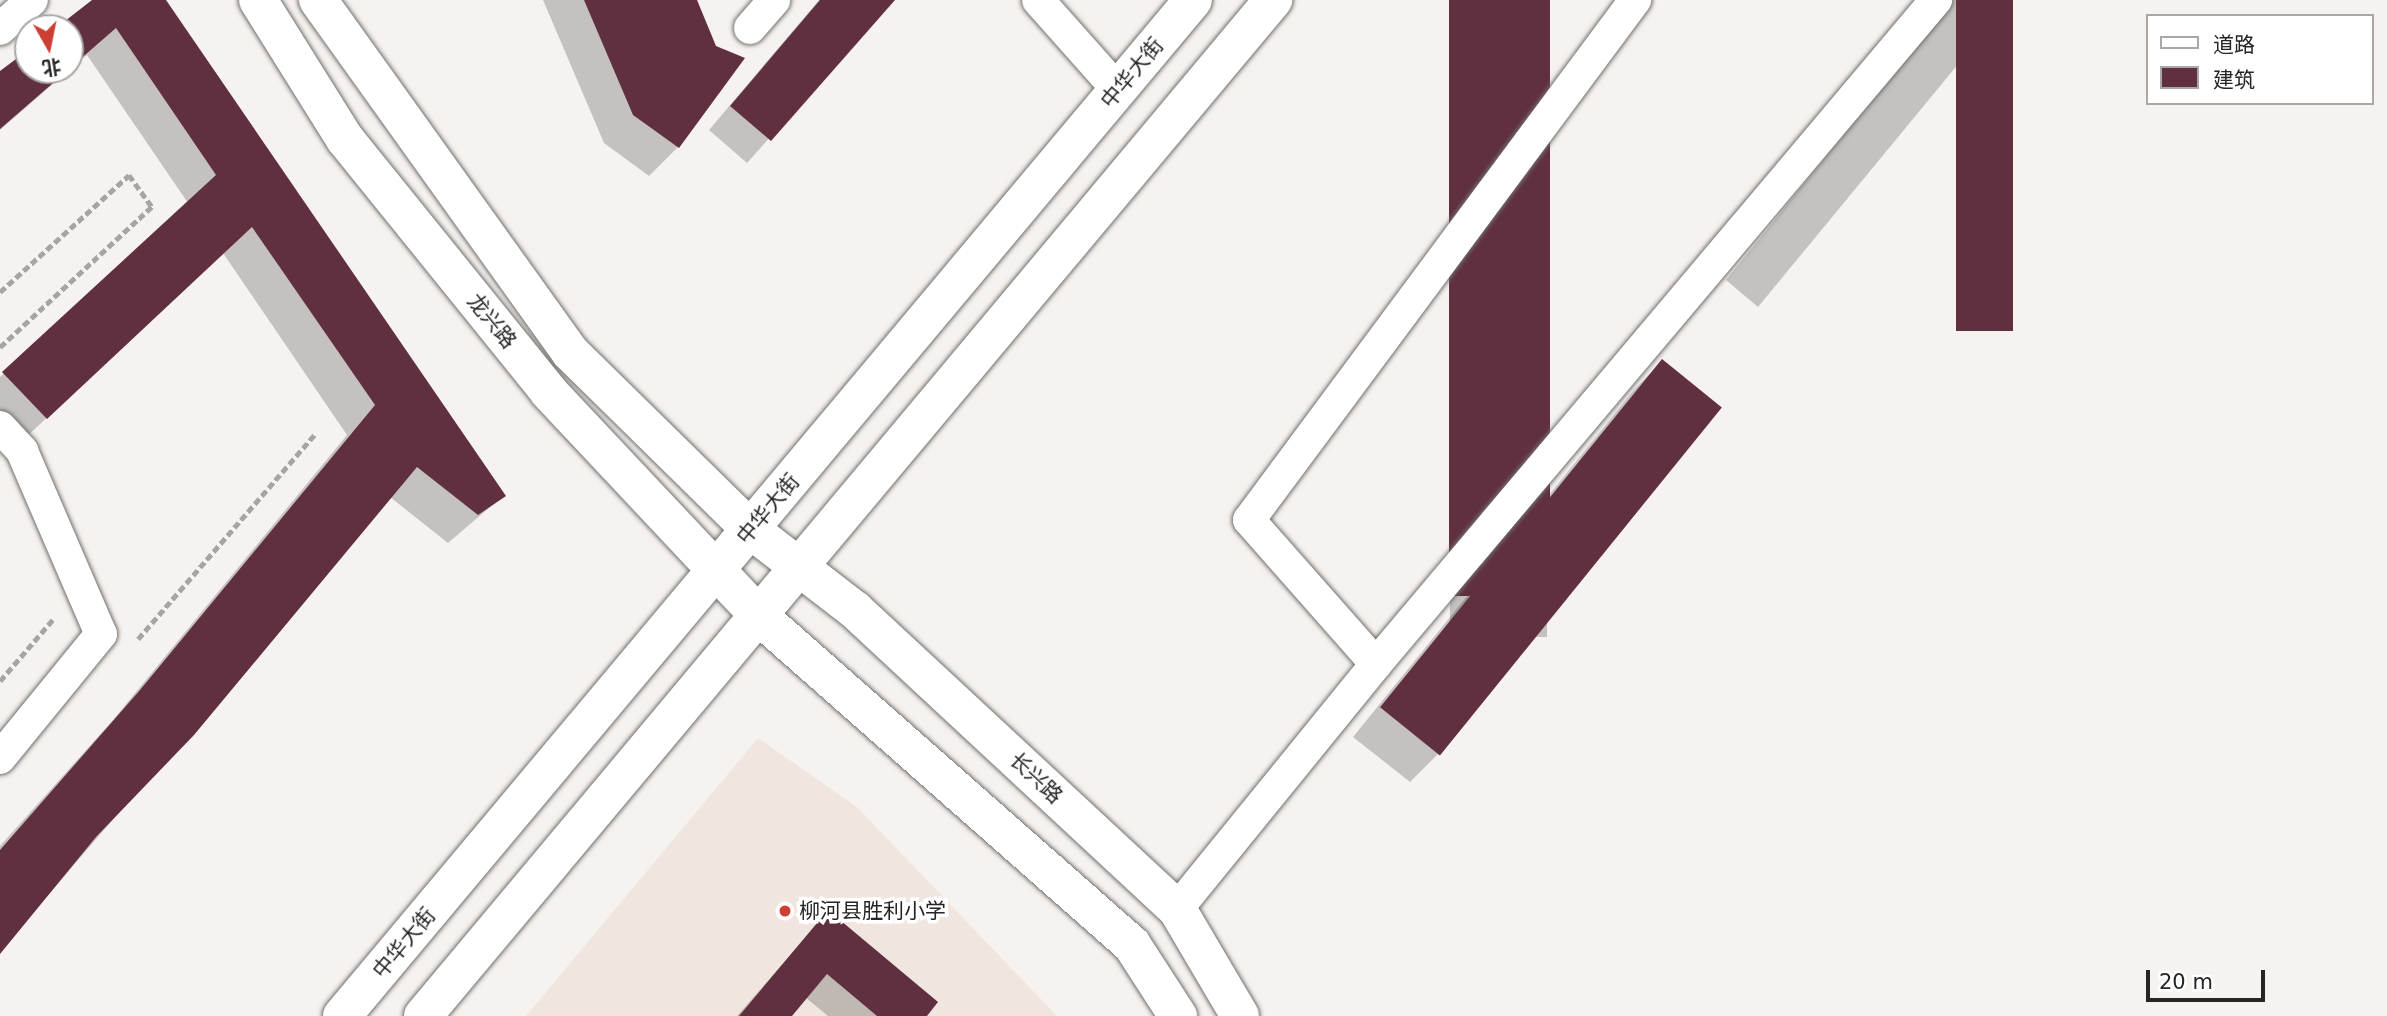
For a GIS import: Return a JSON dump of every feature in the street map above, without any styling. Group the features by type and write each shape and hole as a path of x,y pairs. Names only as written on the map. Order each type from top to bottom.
{"street":[{"path":"0,29 32,0"},
{"name":"龙兴路","path":"258,0 345,139 548,391 715,573 759,616"},
{"name":"龙兴路","path":"318,0 570,352 751,530 800,567"},
{"path":"750,28 774,0"},
{"path":"1038,0 1118,90"},
{"name":"中华大街","path":"342,1016 1193,0"},
{"path":"423,1016 1273,0"},
{"path":"1376,664 1249,520 1635,0"},
{"path":"1177,909 1376,664 1936,0"},
{"path":"0,427 22,451 101,634 0,758"},
{"name":"长兴路","path":"800,567 855,610 1177,909 1240,1016"},
{"path":"759,616 1132,945 1178,1016"}],"path":[{"path":"0,292 130,175 152,207 0,348"},
{"path":"131,647 316,433"},
{"path":"0,681 81,587"}],"shaded area":[{"name":"柳河县胜利小学","path":"758,738 857,807 1057,1016 526,1016"}],"building":[{"path":"92,0 166,0 506,496 478,515 417,467 194,735 96,837 0,954 0,850 140,690 375,405 252,227 47,419 2,372 216,175 116,28 84,56 84,14 74,14"},
{"path":"584,0 697,0 716,46 745,58 679,148 633,115"},
{"path":"820,0 895,0 771,141 730,106"},
{"path":"1449,0 1550,0 1550,596 1449,596"},
{"path":"1956,0 2013,0 2013,331 1956,331"},
{"path":"14,60 14,84 52,84 0,129 0,71"},
{"path":"1662,359 1722,407 1440,756 1380,707"},
{"path":"828,910 938,1002 927,1016 877,1016 827,974 792,1016 739,1016"}],"place":[{"name":"柳河县胜利小学","path":"785,911"}]}
